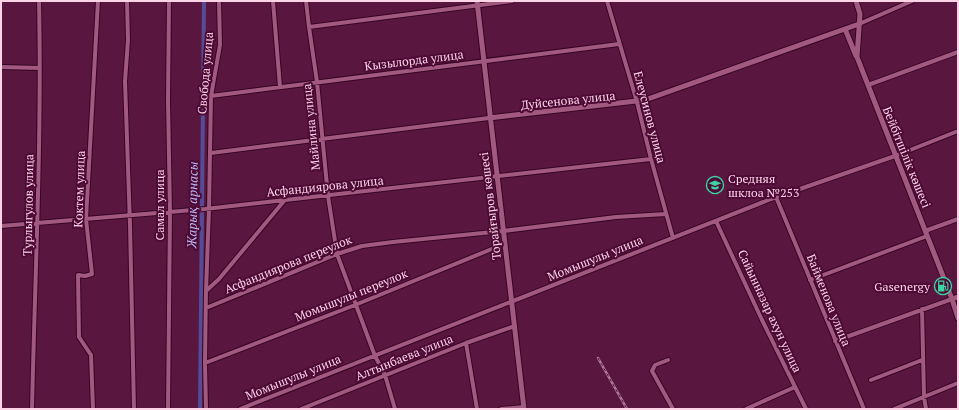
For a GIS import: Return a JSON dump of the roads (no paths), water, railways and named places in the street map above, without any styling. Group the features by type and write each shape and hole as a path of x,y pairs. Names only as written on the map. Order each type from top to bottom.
{"street":[{"name":"Турлыгулов улица","path":"32,409 40,68 39,1"},
{"name":"Коктем улица","path":"93,409 90,355 79,337 78,275 85,276 92,274 86,219 98,1"},
{"path":"127,1 128,40 125,82 134,409"},
{"name":"Самал улица","path":"168,409 172,212 168,100 169,1"},
{"name":"Свобода улица","path":"206,409 205,363 207,209 211,96 220,45 219,1"},
{"path":"273,1 280,87"},
{"name":"Майлина улица","path":"306,1 317,82 328,196 337,254 374,356 384,375 395,409"},
{"path":"309,27 477,3 512,1"},
{"name":"Елеусинов улица","path":"607,1 637,102 673,238"},
{"name":"Бейбітшілік көшесі","path":"856,1 860,14 857,57 958,318"},
{"name":"Дуйсенова улица","path":"210,153 489,118 637,102 860,24 912,1"},
{"name":"Торайғыров көшесі","path":"477,3 489,118 524,408"},
{"path":"845,29 857,57"},
{"name":"Кызылорда улица","path":"211,96 619,44"},
{"path":"868,85 958,52"},
{"path":"1,67 40,68"},
{"name":"Момышулы улица","path":"240,409 776,197 895,156 958,131"},
{"name":"Асфандиярова улица","path":"1,226 207,209 651,159"},
{"name":"Байменова улица","path":"776,197 864,409"},
{"path":"206,291 218,279 284,201"},
{"name":"Асфандиярова переулок","path":"206,308 337,254 362,246 616,217 666,214"},
{"path":"810,280 926,234 958,219"},
{"name":"Сайынназар ахун улица","path":"716,221 762,320 806,409"},
{"name":"Момышулы переулок","path":"205,363 504,244"},
{"path":"835,341 922,309 958,298"},
{"path":"922,309 922,360 926,409"},
{"name":"Алтынбаева улица","path":"301,409 307,408 384,375 466,343 515,326"},
{"path":"466,343 477,409"},
{"path":"668,360 656,366 652,371 673,409"},
{"path":"871,380 922,360"},
{"path":"894,409 958,383"},
{"path":"746,409 795,387"},
{"path":"501,409 524,408"}],"waterway":[{"name":"Жарық арнасы","path":"200,409 204,1"}],"railway":[{"path":"598,358 627,409"}],"place":[{"name":"Средняя шклоа №253","path":"715,185"},
{"name":"Gasenergy","path":"943,286"}]}
